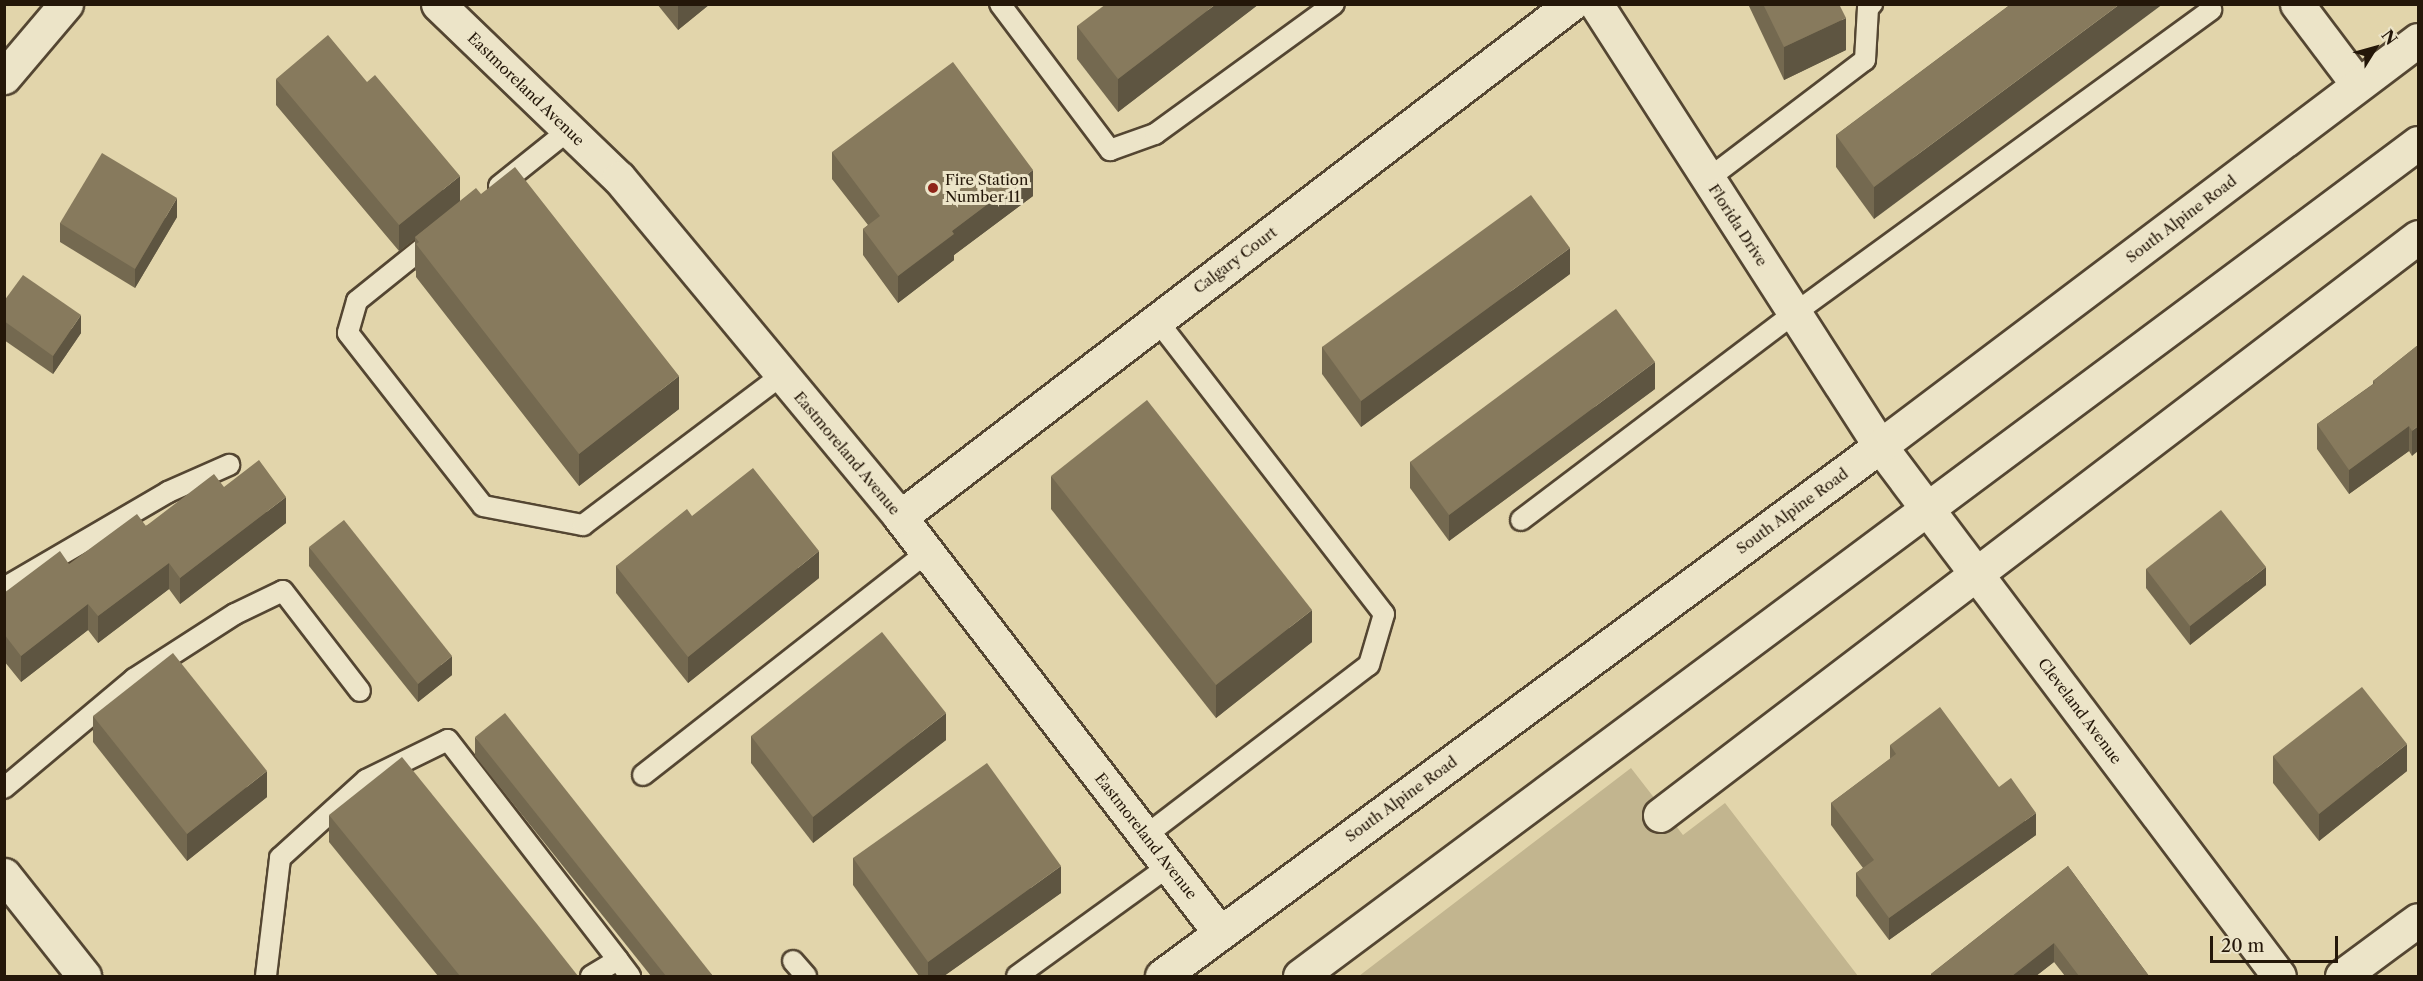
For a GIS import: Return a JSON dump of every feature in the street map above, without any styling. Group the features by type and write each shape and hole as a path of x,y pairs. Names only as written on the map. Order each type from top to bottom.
{"street":[{"path":"4,77 66,4"},
{"name":"Eastmoreland Avenue","path":"438,4 620,178 900,517 1220,933"},
{"name":"Calgary Court","path":"900,517 1570,4"},
{"name":"Florida Drive","path":"1596,4 1880,446"},
{"path":"2297,4 2358,85"},
{"name":"South Alpine Road","path":"1162,976 1880,446 2418,40"},
{"path":"1300,976 1928,510 2418,142"},
{"path":"1660,815 2418,237"},
{"name":"Cleveland Avenue","path":"1880,446 2279,976"},
{"path":"4,875 84,976"},
{"path":"2342,976 2418,920"}],"lane":[{"path":"1000,4 1110,150 1155,134 1334,4"},
{"path":"1708,178 1865,60 1868,8 1872,4"},
{"path":"1521,520 1795,313 2211,10"},
{"path":"486,197 569,130"},
{"path":"449,226 357,301 348,333 483,506 583,525 782,375"},
{"path":"1145,836 1369,665 1384,614 1157,320"},
{"path":"4,588 168,492 229,465"},
{"path":"643,775 927,552"},
{"path":"4,788 134,679 236,614 283,591 360,691"},
{"path":"266,976 280,858 366,780 448,740 630,976"},
{"path":"1017,976 1169,866"},
{"path":"591,976 618,960"},
{"path":"793,961 806,976"}],"shaded area":[{"path":"1631,768 1683,835 1725,803 1858,976 1359,976"}],"building":[{"path":"1106,4 1216,4 1118,79 1077,26"},
{"path":"1763,4 1839,4 1846,18 1784,47"},
{"path":"2011,4 2120,4 1874,187 1836,135"},
{"path":"328,35 367,82 375,75 460,176 399,225 276,79"},
{"name":"Fire Station Number 11","path":"953,62 1033,170 952,231 954,234 898,276 863,229 880,216 832,152"},
{"path":"102,153 177,198 135,269 60,223"},
{"path":"515,167 679,376 579,454 416,244 419,242 415,237 476,188 481,194"},
{"path":"1531,195 1570,248 1361,401 1322,347"},
{"path":"23,275 81,315 53,356 4,321 4,301"},
{"path":"1616,309 1655,362 1449,515 1410,462"},
{"path":"2418,345 2418,426 2412,431 2409,426 2349,470 2317,424 2375,383 2373,381"},
{"path":"1147,400 1312,610 1216,685 1051,476"},
{"path":"259,460 286,497 180,578 169,563 98,616 88,604 21,656 4,634 4,593 60,551 69,564 137,514 146,526 214,474 224,487"},
{"path":"753,468 819,551 688,657 616,566 687,509 692,516"},
{"path":"2221,510 2266,567 2190,626 2146,569"},
{"path":"344,520 452,656 418,684 309,547"},
{"path":"882,632 946,713 813,817 751,736"},
{"path":"173,653 267,771 187,834 93,716"},
{"path":"2362,687 2407,744 2319,814 2273,756"},
{"path":"1940,707 1999,787 2011,778 2036,813 1889,918 1856,873 1874,860 1831,803 1896,754 1890,745"},
{"path":"505,713 713,976 666,976 475,737"},
{"path":"402,757 578,976 460,976 329,815"},
{"path":"987,763 1061,866 928,962 853,858"},
{"path":"2068,866 2149,976 2079,976 2054,943 2012,976 1933,976 1931,974"}],"place":[{"name":"Fire Station Number 11","path":"933,188"}]}
